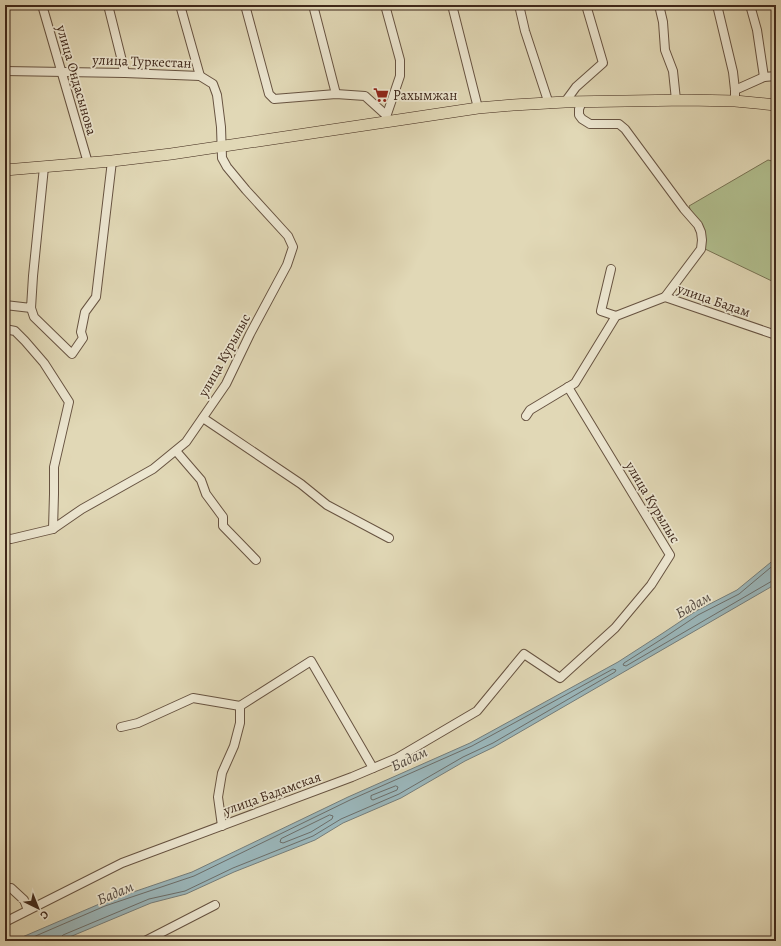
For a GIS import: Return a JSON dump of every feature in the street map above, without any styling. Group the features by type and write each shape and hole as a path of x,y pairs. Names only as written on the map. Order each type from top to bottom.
{"highway":[{"path":"5,170 112,161 171,154 386,119 478,108 565,102 686,100 735,95 776,105"}],"street":[{"name":"улица Ондасынова","path":"42,5 88,163"},
{"path":"108,5 125,73"},
{"path":"180,5 200,76"},
{"path":"245,5 269,94 274,98 336,94 364,96 386,119 400,76 400,60 385,5"},
{"path":"313,5 336,94"},
{"path":"452,5 478,108"},
{"path":"519,5 549,104"},
{"path":"565,102 576,87 603,63 586,5"},
{"path":"659,5 663,22 665,50 673,71 676,100"},
{"path":"717,5 733,72 735,95"},
{"path":"750,5 757,30 764,77"},
{"name":"улица Туркестан","path":"5,71 61,71 200,76 213,84 217,95 221,126 221,146"},
{"path":"735,95 748,83 764,77 776,76"},
{"path":"582,102 579,109 579,115 582,119 590,124 619,124 625,129 684,209 698,225 701,232 701,249 665,297"},
{"name":"улица Курылыс","path":"5,538 12,539 53,529 82,509 153,469 186,442 226,384 250,334 287,265 293,247 288,236 226,167 222,158 221,146"},
{"path":"44,167 31,308 34,318 72,354 83,338 81,332 86,312 96,297 112,161"},
{"path":"526,416 530,410 575,383 616,316 600,311 611,269"},
{"name":"улица Бадам","path":"616,316 665,297 776,335"},
{"path":"5,305 31,308"},
{"path":"5,329 15,331 44,362 69,402 54,467 53,529"},
{"name":"улица Курылыс","path":"524,654 560,678 615,628 651,585 670,555 568,387"},
{"path":"203,418 301,484 327,504 389,538"},
{"path":"176,451 201,480 206,494 223,517 223,526 256,560"},
{"name":"улица Бадамская","path":"5,922 122,863 397,758 477,711 524,654"},
{"path":"121,726 138,723 193,698 240,706 310,661 373,768"},
{"path":"222,826 218,797 222,773 234,746 240,723 240,706"},
{"path":"5,888 11,888 24,900 28,910"},
{"path":"145,941 215,905"}],"green space":[{"path":"768,160 776,162 776,283 703,248 689,206"}],"water":[{"path":"776,558 776,584 494,747 465,761 401,798 343,823 315,840 234,872 186,894 151,903 60,941 13,941 104,902 192,872 348,797 470,743 618,662 696,611 737,590"}],"place":[{"name":"Рахымжан","path":"381,95"}],"water label":[{"name":"Бадам","path":"693,605"},
{"name":"Бадам","path":"409,759"},
{"name":"Бадам","path":"115,893"}]}
